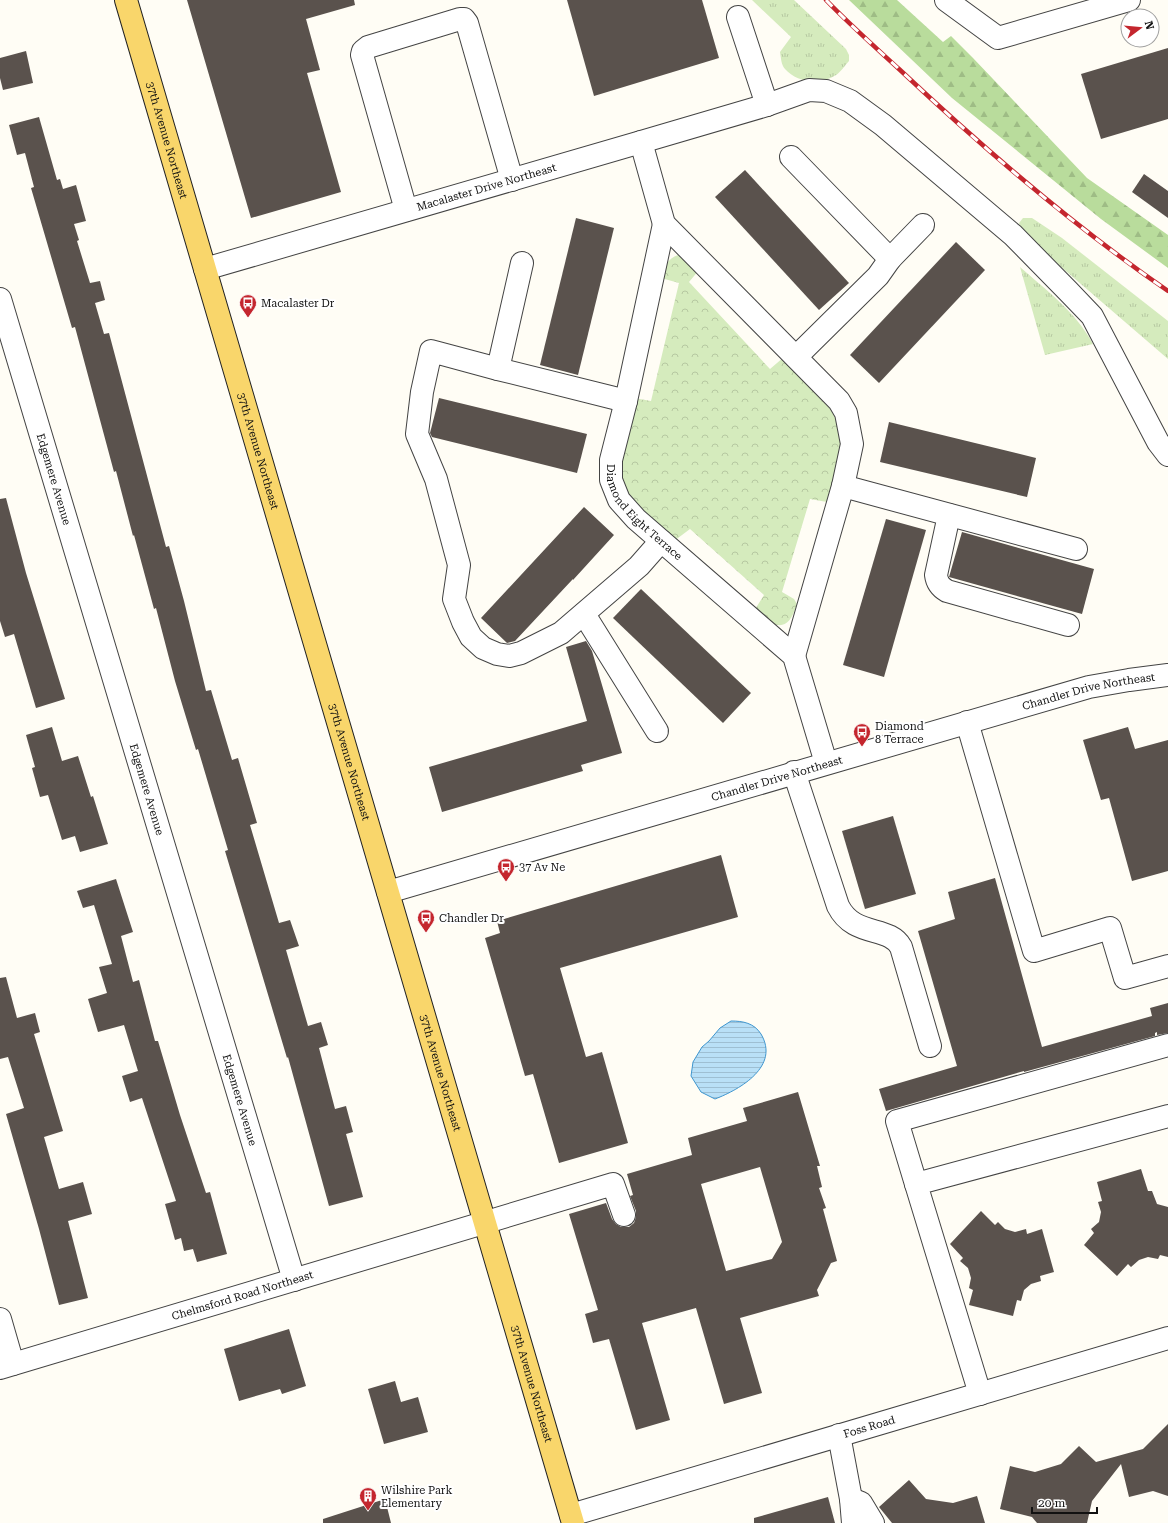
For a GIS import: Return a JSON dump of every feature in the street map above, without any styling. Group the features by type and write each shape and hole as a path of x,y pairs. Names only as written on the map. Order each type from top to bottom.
{"main road":[{"name":"37th Avenue Northeast","path":"126,0 572,1519"}],"street":[{"path":"946,0 998,38 1093,5 1129,0"},
{"path":"738,17 767,105"},
{"path":"406,210 362,55 363,50 368,47 460,19 467,23 512,180"},
{"name":"Macalaster Drive Northeast","path":"205,269 767,105 809,90 826,91 850,101 883,125 1013,235 1092,316 1158,442 1168,455"},
{"name":"Diamond Eight Terrace","path":"641,142 664,224 626,401 611,460 611,480 619,500 636,519 794,656 843,486 852,444 846,413 839,401 664,224"},
{"path":"791,157 890,259"},
{"path":"796,357 878,276 890,259 923,225"},
{"path":"498,369 522,263"},
{"name":"Edgemere Avenue","path":"0,299 294,1280"},
{"path":"626,401 431,351 422,392 417,434 436,479 459,565 454,599 462,622 471,636 483,648 497,654 509,656 521,654 561,633 639,566 661,541"},
{"path":"843,486 1076,549"},
{"path":"949,515 936,575 937,582 941,587 946,591 1068,625"},
{"path":"584,614 657,731"},
{"path":"794,656 826,763"},
{"name":"Chandler Drive Northeast","path":"388,892 794,772 1089,687 1168,675"},
{"path":"967,722 1034,951 1110,928 1125,978 1168,966"},
{"path":"794,772 842,915 859,927 897,941 930,1046"},
{"path":"980,1394 897,1121 1168,1045"},
{"path":"916,1184 1168,1116"},
{"name":"Chelmsford Road Northeast","path":"7,1366 613,1184 624,1215"},
{"path":"0,1319 7,1366"},
{"name":"Foss Road","path":"572,1519 839,1435 1168,1338"},
{"path":"839,1435 851,1498 853,1523"},
{"path":"851,1498 861,1503 872,1523"}],"green space":[{"path":"752,0 794,0 846,49 849,55 849,61 838,74 823,80 802,80 790,74 785,69 781,61 780,52 791,37"},
{"path":"849,0 897,0 943,42 951,36 1087,178 1168,235 1168,268 1101,219 952,98"},
{"path":"1023,218 1032,218 1062,238 1168,321 1168,359 1060,266 1021,229 1019,223"},
{"path":"678,255 688,256 699,270 689,282 770,369 784,357 824,400 838,425 841,439 839,466 827,502 810,499 782,592 794,599 797,604 789,621 784,624 774,624 754,611 764,595 690,529 674,541 640,510 625,487 622,463 623,450 634,398 651,401 679,283 661,278 666,264 671,258"},
{"path":"1020,267 1069,312 1086,332 1093,344 1045,355"}],"water":[{"path":"731,1021 748,1023 758,1030 766,1046 765,1056 762,1066 755,1075 736,1089 715,1099 701,1092 691,1076 693,1062 702,1047 720,1028"}],"building":[{"path":"187,0 354,0 355,5 306,19 320,70 307,73 341,192 251,218"},
{"path":"567,0 702,0 719,58 594,96"},
{"path":"1168,48 1168,119 1101,139 1081,74"},
{"path":"26,51 33,83 3,90 0,78 0,58"},
{"path":"39,117 57,180 60,179 63,189 76,185 86,221 74,224 79,240 77,241 90,283 100,281 105,300 95,303 104,334 109,333 166,547 169,546 184,601 206,691 211,690 232,760 238,758 257,823 250,825 279,923 290,920 299,946 286,950 308,1026 321,1022 328,1045 319,1048 335,1109 346,1106 353,1132 346,1134 363,1197 329,1206 288,1057 287,1058 225,851 228,850 198,749 196,750 175,681 156,608 154,609 116,471 114,472 75,327 72,328 31,188 34,187 25,153 17,155 9,125"},
{"path":"745,170 849,283 819,310 715,197"},
{"path":"1144,174 1168,191 1168,218 1132,192"},
{"path":"576,218 614,228 578,375 540,365"},
{"path":"956,242 985,270 879,383 850,355"},
{"path":"439,398 587,434 577,473 432,437 430,433"},
{"path":"889,422 1036,458 1027,497 880,462"},
{"path":"6,498 26,573 65,699 36,708 14,634 5,637 0,621 0,499"},
{"path":"584,507 614,535 515,641 507,643 481,618"},
{"path":"886,519 926,530 884,677 843,665"},
{"path":"962,532 1094,569 1082,614 949,577"},
{"path":"641,589 751,693 723,723 613,618"},
{"path":"586,641 592,651 622,753 581,765 583,771 442,812 429,767 587,721 566,647"},
{"path":"52,727 62,761 78,756 91,797 93,796 108,844 80,852 75,836 62,840 48,795 40,797 32,768 35,767 26,735"},
{"path":"1128,727 1135,749 1168,740 1168,871 1132,881 1109,798 1101,800 1083,740"},
{"path":"893,816 916,894 865,909 842,831"},
{"path":"721,855 738,917 560,968 586,1057 602,1052 628,1143 559,1163 533,1074 525,1076 485,938 500,933 497,921"},
{"path":"995,878 1042,1047 1152,1016 1150,1008 1168,1003 1168,1033 1157,1035 1157,1032 1155,1033 1155,1036 1024,1071 886,1111 879,1089 957,1066 918,931 955,919 948,892"},
{"path":"116,879 133,932 121,936 133,982 139,980 155,1041 158,1041 180,1115 206,1193 210,1192 227,1254 197,1262 193,1249 184,1251 181,1238 175,1240 165,1204 176,1201 142,1098 130,1102 122,1076 138,1071 124,1025 98,1032 88,999 107,993 99,967 112,964 94,905 83,908 77,891"},
{"path":"6,977 17,1018 35,1013 40,1032 34,1034 63,1131 44,1137 59,1189 83,1182 92,1214 68,1221 88,1298 59,1305 6,1114 24,1108 8,1057 0,1059 0,978"},
{"path":"798,1092 820,1166 817,1166 822,1187 819,1188 826,1208 823,1209 837,1261 831,1263 817,1290 819,1296 740,1318 762,1393 724,1404 696,1308 642,1323 670,1420 636,1430 609,1339 593,1343 585,1314 598,1310 569,1214 606,1203 612,1219 616,1224 621,1227 629,1227 634,1223 636,1211 630,1196 633,1195 627,1174 692,1155 688,1138 747,1121 743,1108","holes":["760,1167 782,1242 772,1259 726,1271 701,1184"]},
{"path":"1141,1169 1148,1191 1152,1191 1157,1204 1168,1207 1168,1257 1160,1255 1158,1259 1148,1257 1139,1260 1131,1267 1128,1264 1117,1276 1084,1245 1094,1233 1091,1229 1099,1222 1101,1212 1098,1202 1102,1201 1097,1182"},
{"path":"981,1211 995,1225 998,1222 1005,1229 1015,1232 1026,1229 1027,1234 1042,1229 1054,1272 1040,1276 1041,1281 1031,1284 1024,1290 1021,1301 1017,1300 1013,1316 969,1305 973,1290 969,1288 971,1278 968,1268 960,1261 963,1258 950,1244"},
{"path":"289,1329 306,1386 282,1394 280,1389 239,1401 224,1349"},
{"path":"395,1381 401,1402 418,1397 428,1432 384,1444 368,1389"},
{"path":"1168,1424 1168,1496 1153,1491 1129,1497 1121,1464 1092,1501 1087,1523 1037,1523 1032,1517 1000,1509 1010,1466 1035,1472 1061,1464 1079,1446 1096,1462 1143,1449"},
{"path":"909,1480 926,1499 953,1503 977,1496 985,1523 892,1523 879,1507"},
{"path":"828,1497 835,1523 754,1523 754,1518"},
{"name":"Wilshire Park Elementary","path":"385,1499 391,1523 323,1523 323,1519"}],"railway":[{"path":"826,0 931,99 996,157 1097,240 1168,291"}],"place":[{"name":"Macalaster Dr","path":"248,318"},
{"name":"Diamond 8 Terrace","path":"862,747"},
{"name":"37 Av Ne","path":"506,882"},
{"name":"Chandler Dr","path":"426,933"},
{"name":"Wilshire Park Elementary","path":"368,1511"}]}
